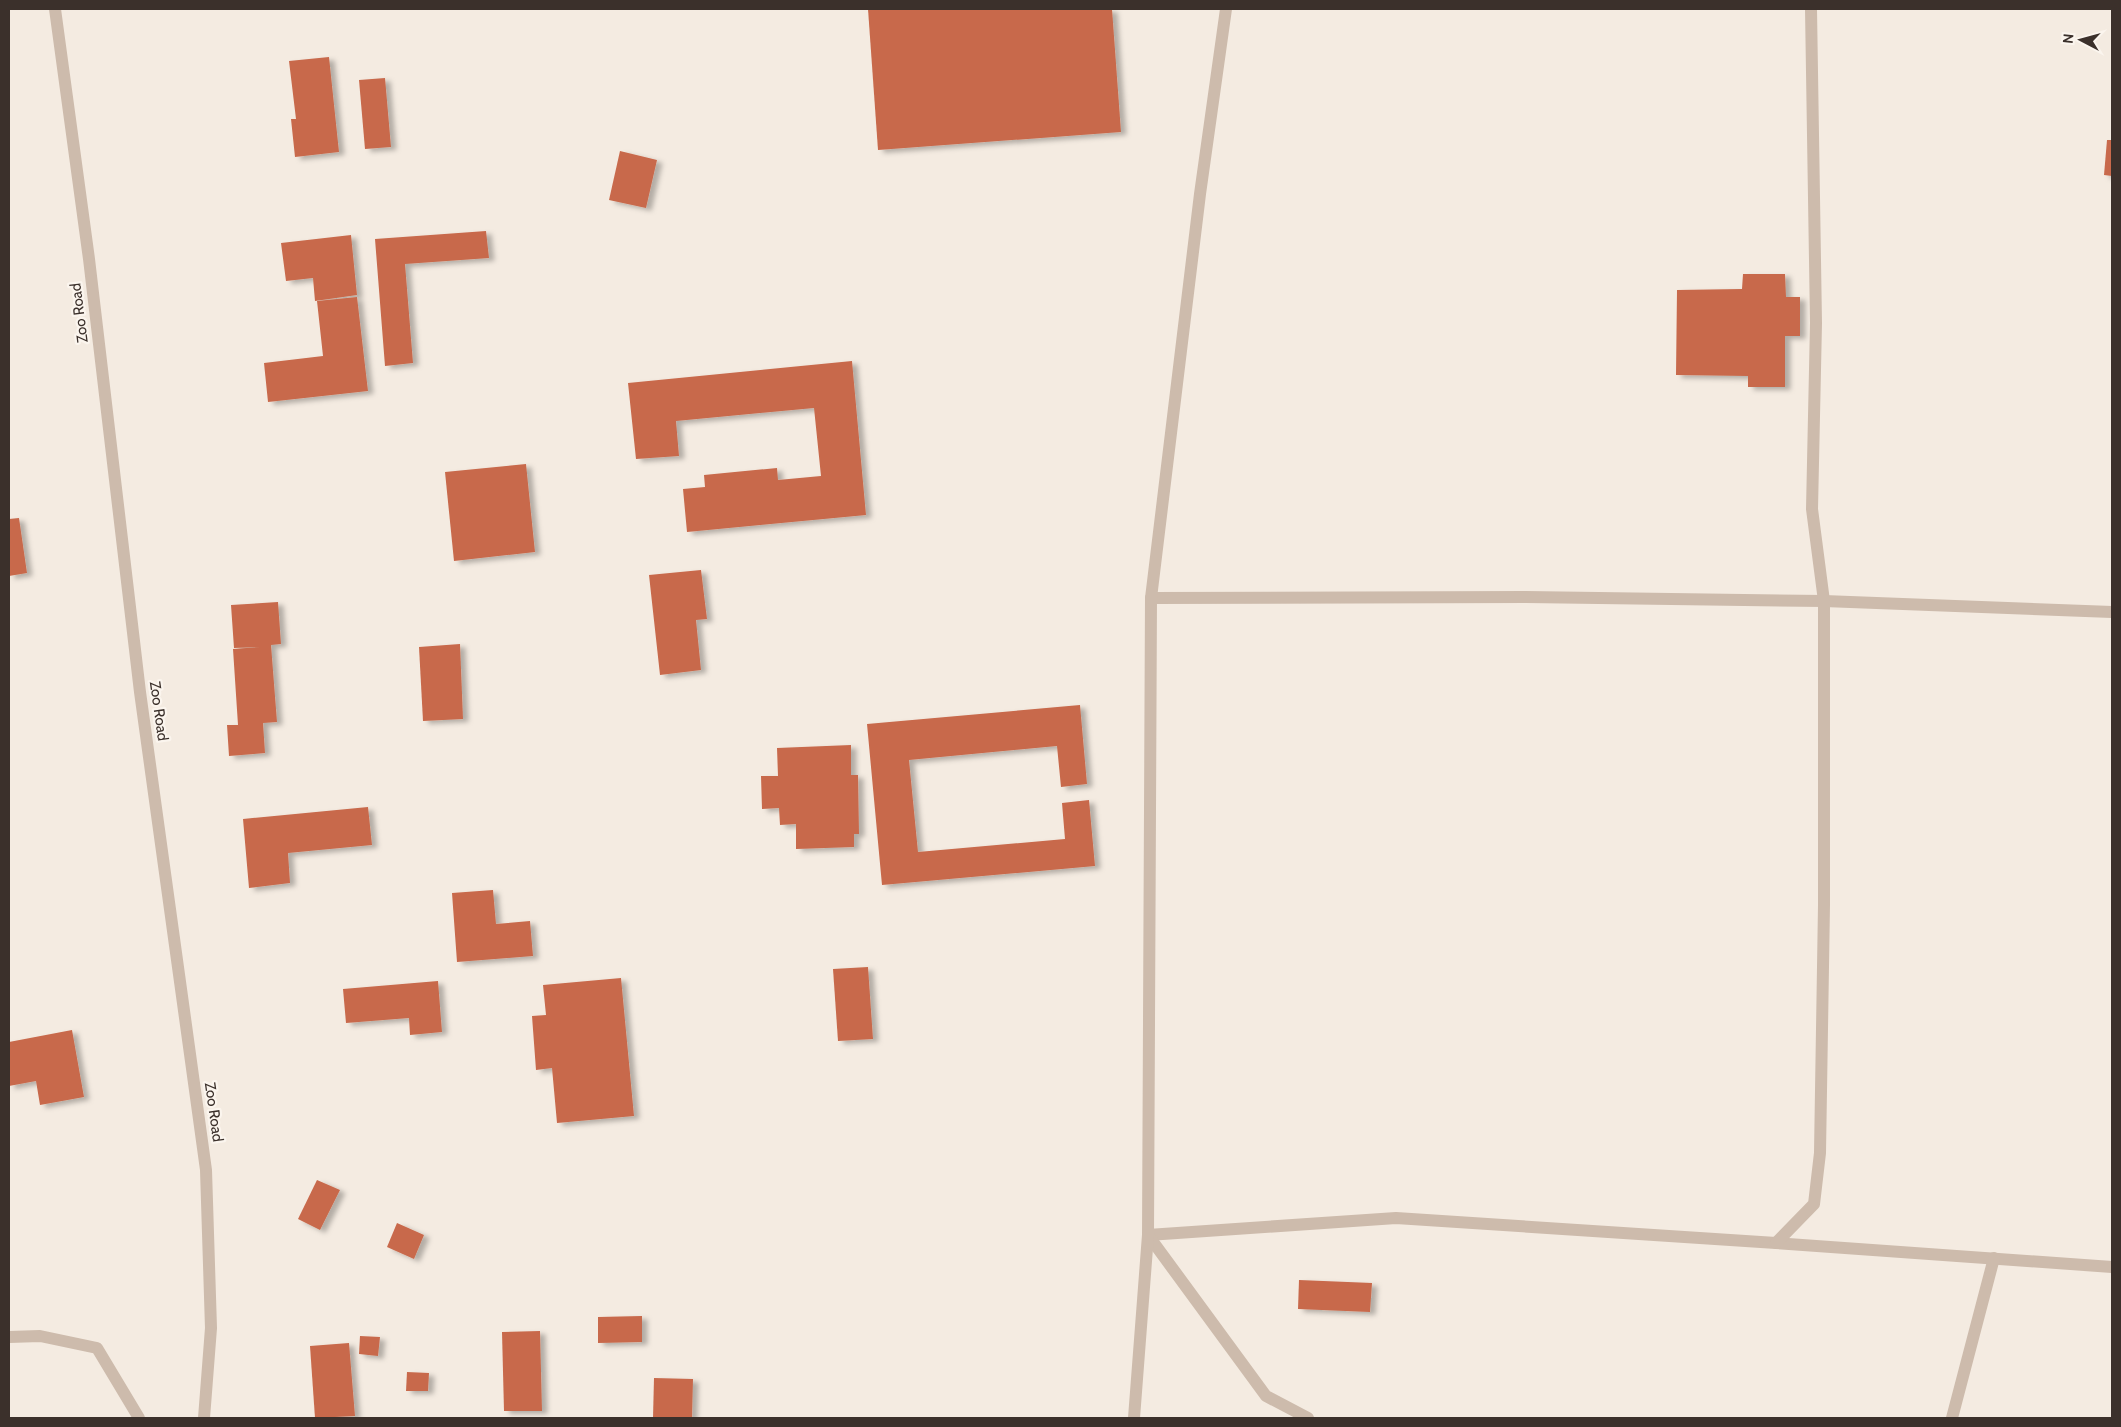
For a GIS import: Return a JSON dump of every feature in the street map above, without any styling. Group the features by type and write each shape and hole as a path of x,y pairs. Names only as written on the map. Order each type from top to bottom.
{"street":[{"name":"Zoo Road","path":"54,9 90,269 140,692 206,1170 211,1328 204,1418"},
{"path":"1134,1418 1148,1235 1151,598 1199,204 1226,9"},
{"path":"1776,1242 1814,1204 1820,1153 1824,905 1824,601 1812,509 1816,323 1811,9"},
{"path":"1151,598 1526,597 1824,601 2112,612"},
{"path":"1148,1235 1396,1218 1776,1242 2112,1267"},
{"path":"1148,1235 1266,1396 1308,1418"},
{"path":"1952,1418 1994,1258"},
{"path":"9,1337 40,1336 97,1348 139,1418"}],"building":[{"path":"868,9 1112,9 1121,132 878,150"},
{"path":"329,57 339,152 295,157 291,119 296,119 289,61"},
{"path":"385,78 391,147 365,149 359,80"},
{"path":"2107,140 2112,140 2112,176 2104,175"},
{"path":"620,151 657,160 646,208 609,200"},
{"path":"486,231 489,258 405,264 413,363 385,366 375,239"},
{"path":"351,235 357,295 315,301 313,278 286,281 281,243"},
{"path":"1743,274 1785,274 1786,297 1800,297 1800,336 1785,336 1785,387 1748,387 1748,376 1676,375 1677,290 1742,289"},
{"path":"357,297 368,391 268,402 264,363 323,356 317,301"},
{"path":"852,361 866,515 687,532 683,489 705,487 704,475 777,468 778,480 821,476 814,408 676,421 679,456 636,459 628,383"},
{"path":"526,464 535,552 454,561 445,472"},
{"path":"19,518 27,573 9,576 9,519"},
{"path":"701,570 707,619 696,620 701,670 660,675 649,575"},
{"path":"278,602 281,644 271,645 277,722 263,723 265,753 229,756 227,725 238,725 233,649 260,647 234,648 231,605"},
{"path":"460,644 463,719 423,721 419,647"},
{"path":"1080,705 1087,784 1061,787 1057,746 909,760 918,852 1065,839 1062,803 1089,800 1095,866 882,885 867,724"},
{"path":"851,745 851,775 858,775 859,834 854,834 854,847 796,849 796,824 780,825 779,808 762,809 761,776 778,776 777,748"},
{"path":"368,807 372,845 288,853 290,883 249,888 243,819"},
{"path":"493,890 496,924 530,921 533,956 457,962 452,893"},
{"path":"868,967 873,1039 838,1041 833,969"},
{"path":"621,978 634,1116 557,1123 552,1068 536,1070 532,1016 546,1015 543,985"},
{"path":"438,981 442,1032 410,1035 409,1018 346,1023 343,989"},
{"path":"72,1030 84,1097 40,1105 36,1081 9,1086 9,1042"},
{"path":"317,1180 340,1190 320,1230 298,1219"},
{"path":"397,1223 424,1235 414,1259 387,1247"},
{"path":"1299,1280 1372,1283 1370,1312 1298,1309"},
{"path":"642,1316 642,1342 598,1343 598,1317"},
{"path":"540,1331 542,1411 504,1411 502,1332"},
{"path":"360,1336 380,1337 378,1356 359,1354"},
{"path":"349,1343 355,1416 315,1418 310,1346"},
{"path":"407,1372 429,1373 428,1391 406,1391"},
{"path":"654,1378 693,1379 692,1418 653,1418"}]}
